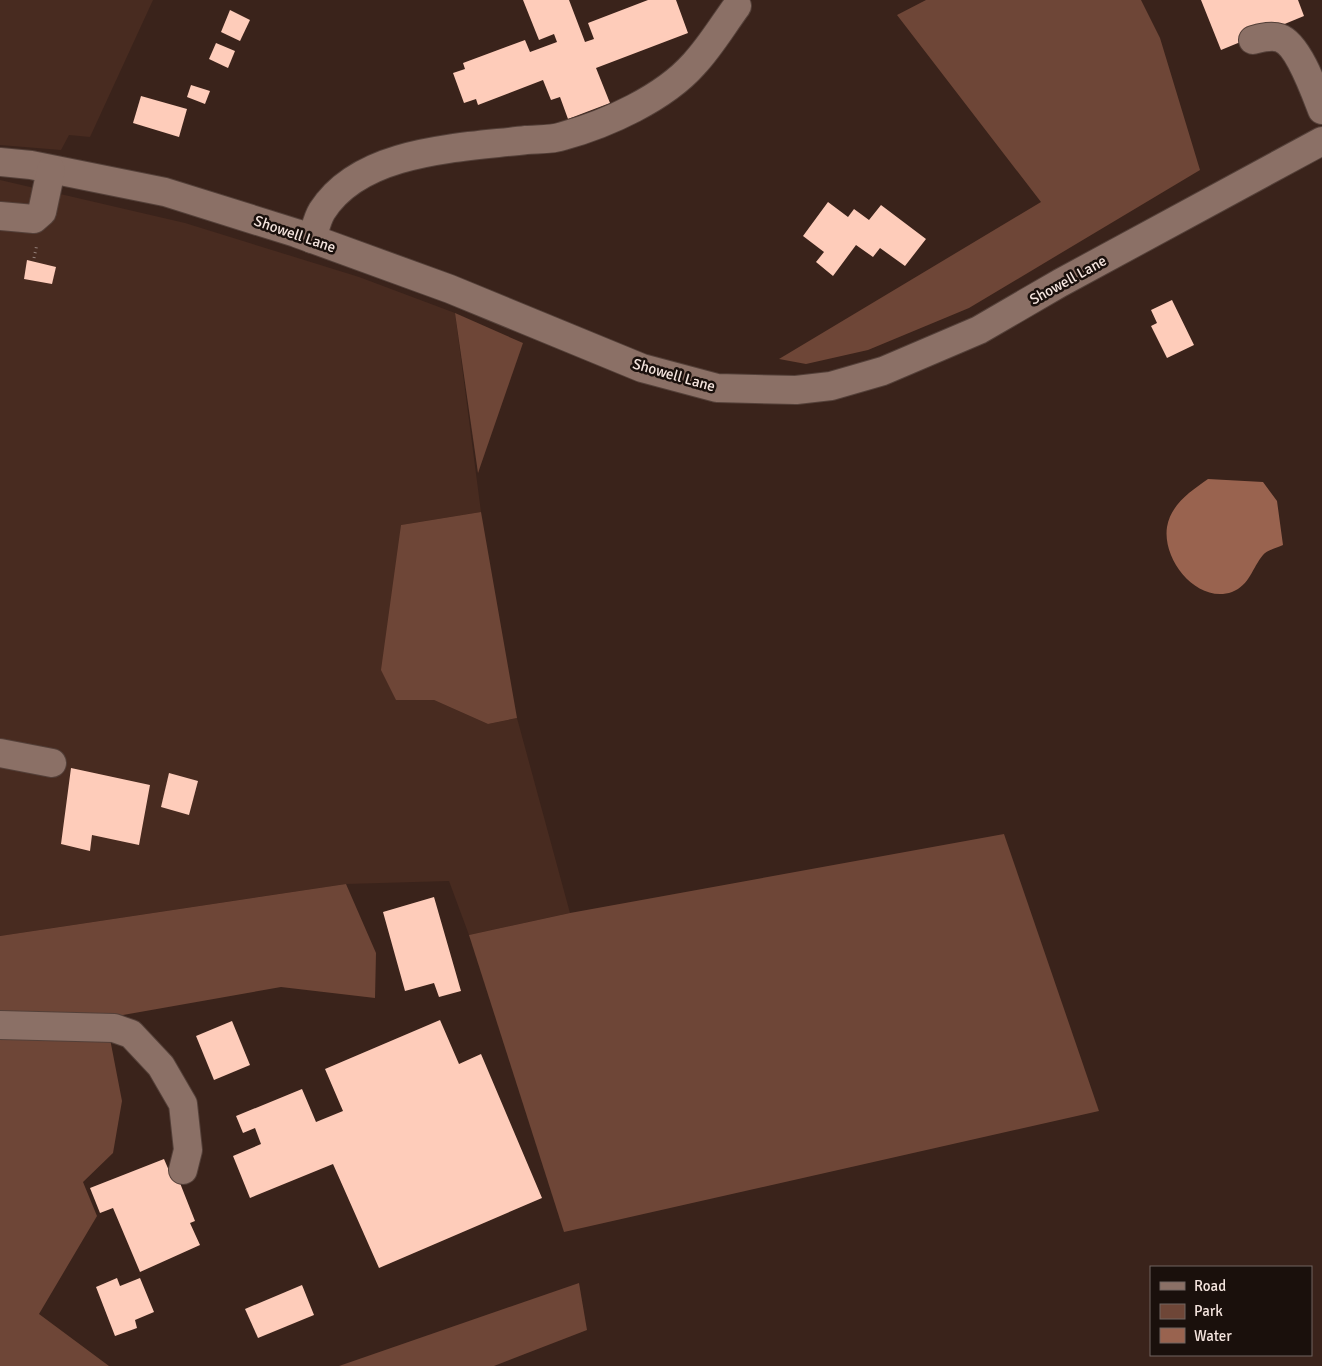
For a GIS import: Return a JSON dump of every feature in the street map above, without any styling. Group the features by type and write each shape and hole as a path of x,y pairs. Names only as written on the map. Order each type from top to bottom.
{"street":[{"path":"312,239 321,213 332,197 357,178 392,160 424,153 562,137 649,100 671,86 694,64 737,6"},
{"path":"1253,40 1270,36 1286,41 1298,58 1322,110"},
{"name":"Showell Lane","path":"0,162 31,165 164,192 312,239 450,289 642,368 717,388 796,390 831,386 883,371 979,330 1060,283 1322,141"},
{"path":"0,216 34,220 40,223 51,170"},
{"path":"0,753 52,763"},
{"path":"0,1025 114,1028 131,1034 161,1066 183,1104 188,1150 183,1170"}],"shaded area":[{"path":"0,0 153,0 90,137 69,135 61,150 0,145"},
{"path":"0,180 185,223 359,277 455,313 481,512 401,525 396,700 434,700 488,724 517,718 570,913 469,935 449,881 346,884 0,936"}],"green space":[{"path":"926,0 1141,0 1160,38 1200,170 969,308 868,350 806,364 779,359 1041,202 897,15"},
{"path":"455,313 523,343 478,473"},
{"path":"481,512 517,718 488,724 434,700 396,700 381,670 401,525"},
{"path":"1004,834 1099,1111 564,1232 469,935 570,913"},
{"path":"346,884 376,953 375,998 281,987 106,1018 122,1101 113,1153 83,1182 97,1216 39,1314 109,1366 0,1366 0,936"},
{"path":"579,1283 587,1330 494,1366 339,1366"}],"water":[{"path":"1208,479 1263,482 1277,501 1283,545 1265,553 1247,581 1238,589 1219,594 1206,592 1185,576 1176,565 1170,553 1167,540 1169,519 1177,505"}],"building":[{"path":"523,0 569,0 585,42 594,39 588,23 648,0 676,0 688,33 596,68 610,103 568,119 560,97 551,100 543,80 478,105 476,99 464,103 453,73 465,69 463,63 525,40 530,52 557,42 554,34 539,40"},
{"path":"1201,0 1298,0 1304,16 1221,50"},
{"path":"230,10 250,20 240,41 221,32"},
{"path":"216,43 235,51 228,68 209,59"},
{"path":"191,85 210,91 205,104 187,97"},
{"path":"141,96 187,109 179,137 133,123"},
{"path":"828,202 848,217 854,209 869,220 881,205 926,239 905,266 880,248 873,257 856,245 833,276 816,262 824,252 803,236"},
{"path":"27,260 56,267 52,284 24,279"},
{"path":"1172,300 1194,345 1167,358 1151,326 1157,323 1151,310"},
{"path":"71,768 150,785 139,845 92,835 90,851 61,844"},
{"path":"169,773 198,781 189,815 161,807"},
{"path":"434,897 461,991 439,997 434,983 405,991 383,912"},
{"path":"440,1020 459,1064 481,1054 542,1198 379,1268 333,1164 250,1198 233,1156 261,1144 255,1128 243,1133 236,1116 302,1089 316,1122 343,1111 325,1069"},
{"path":"232,1021 250,1065 214,1080 196,1036"},
{"path":"164,1159 173,1180 178,1178 195,1221 190,1223 200,1245 140,1272 113,1208 100,1213 90,1188"},
{"path":"117,1278 120,1286 140,1278 154,1312 135,1320 137,1328 115,1336 96,1287"},
{"path":"302,1285 314,1315 258,1338 245,1309"}]}
